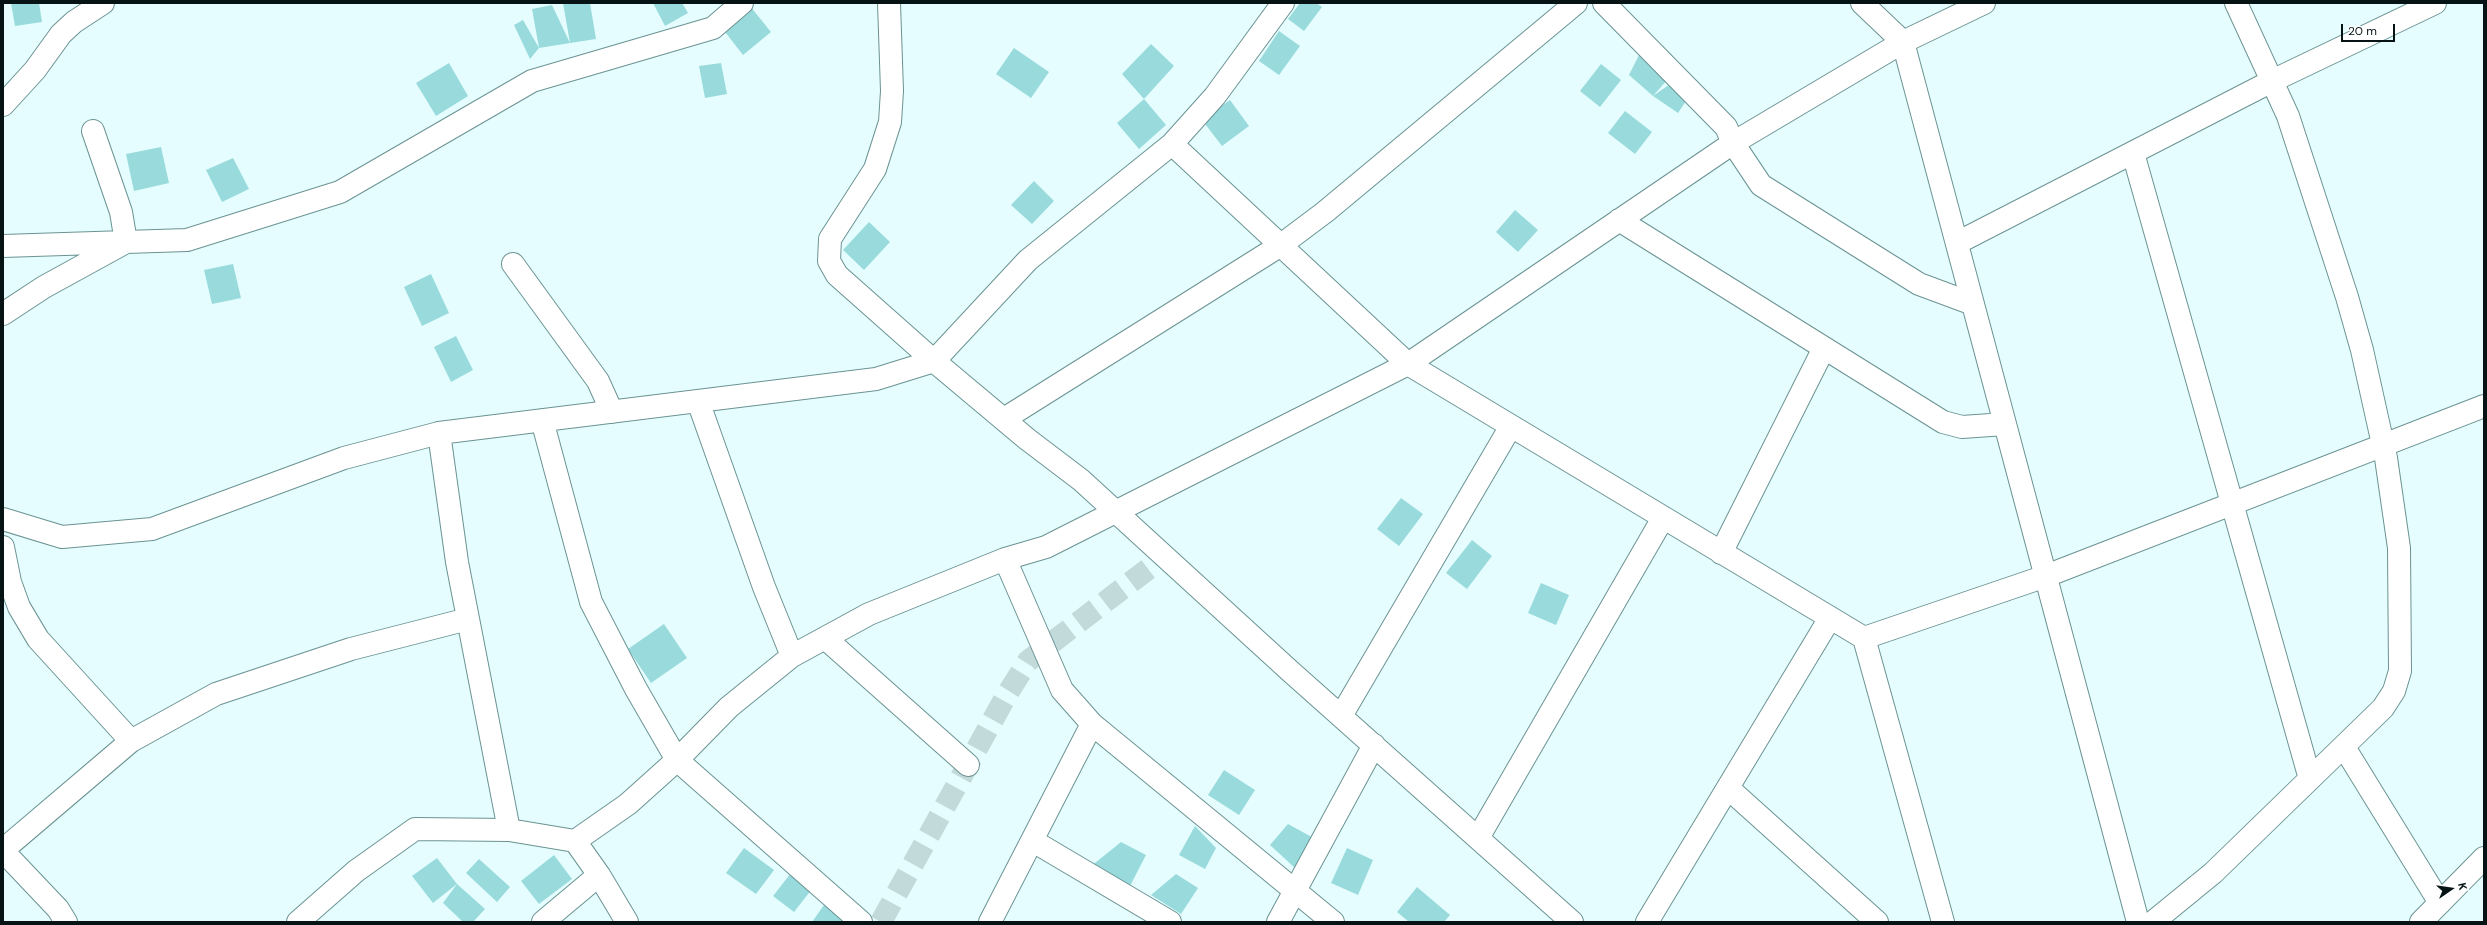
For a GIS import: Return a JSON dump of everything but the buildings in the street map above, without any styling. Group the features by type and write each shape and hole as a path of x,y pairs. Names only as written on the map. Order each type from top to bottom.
{"street":[{"path":"6,95 35,70 61,34 74,22 103,3"},
{"path":"3,246 187,240 340,192 532,81 713,28 742,3"},
{"path":"889,3 892,106 887,137 875,168 867,183 830,239 828,253 831,265 837,275 934,361 1004,420 1081,480 1341,716 1572,922"},
{"path":"3,519 62,538 152,529 344,458 439,433 876,379 934,361 1028,260 1172,144 1215,96 1283,3"},
{"path":"1004,420 1280,245 1325,212 1576,3"},
{"path":"1604,3 1726,127 1733,143 1761,185 1919,284 1973,304"},
{"path":"1862,3 1903,42 2138,922"},
{"path":"302,921 356,871 415,829 509,830 575,841 628,804 677,760 729,707 792,656 869,614 1005,559 1046,547 1408,364 1733,143 1903,42 1984,3"},
{"path":"2153,922 2213,873 2344,747 2389,700 2400,671 2399,548 2375,404 2347,297 2288,116 2236,3"},
{"path":"1957,243 2272,81 2434,3"},
{"path":"93,131 121,212 126,242"},
{"path":"1172,144 1408,364 1864,638 1943,922"},
{"path":"2133,153 2310,779"},
{"path":"1619,220 1943,422 1962,427 2005,424"},
{"path":"3,314 44,287 126,242"},
{"path":"513,264 598,381 612,412"},
{"path":"1721,553 1824,348"},
{"path":"698,401 764,587 792,656"},
{"path":"1864,638 2046,576 2484,406"},
{"path":"542,420 591,602 636,690 677,760 861,922"},
{"path":"1341,716 1511,426"},
{"path":"439,433 457,562 509,830"},
{"path":"1478,838 1663,518"},
{"path":"3,547 10,582 19,607 38,639 131,741"},
{"path":"1005,559 1062,690 1092,724 1333,922"},
{"path":"1648,922 1830,618"},
{"path":"66,922 58,909 3,851 131,741 216,694 351,649 468,619"},
{"path":"825,638 968,765"},
{"path":"990,922 1092,724"},
{"path":"1278,922 1294,889 1374,745"},
{"path":"2344,747 2440,903"},
{"path":"1728,788 1877,922"},
{"path":"575,841 599,875 627,922"},
{"path":"1033,841 1170,922"},
{"path":"2420,922 2484,858"},
{"path":"543,922 599,875"}],"tunnel":[{"path":"881,922 1006,696 1028,661 1165,556"}]}
